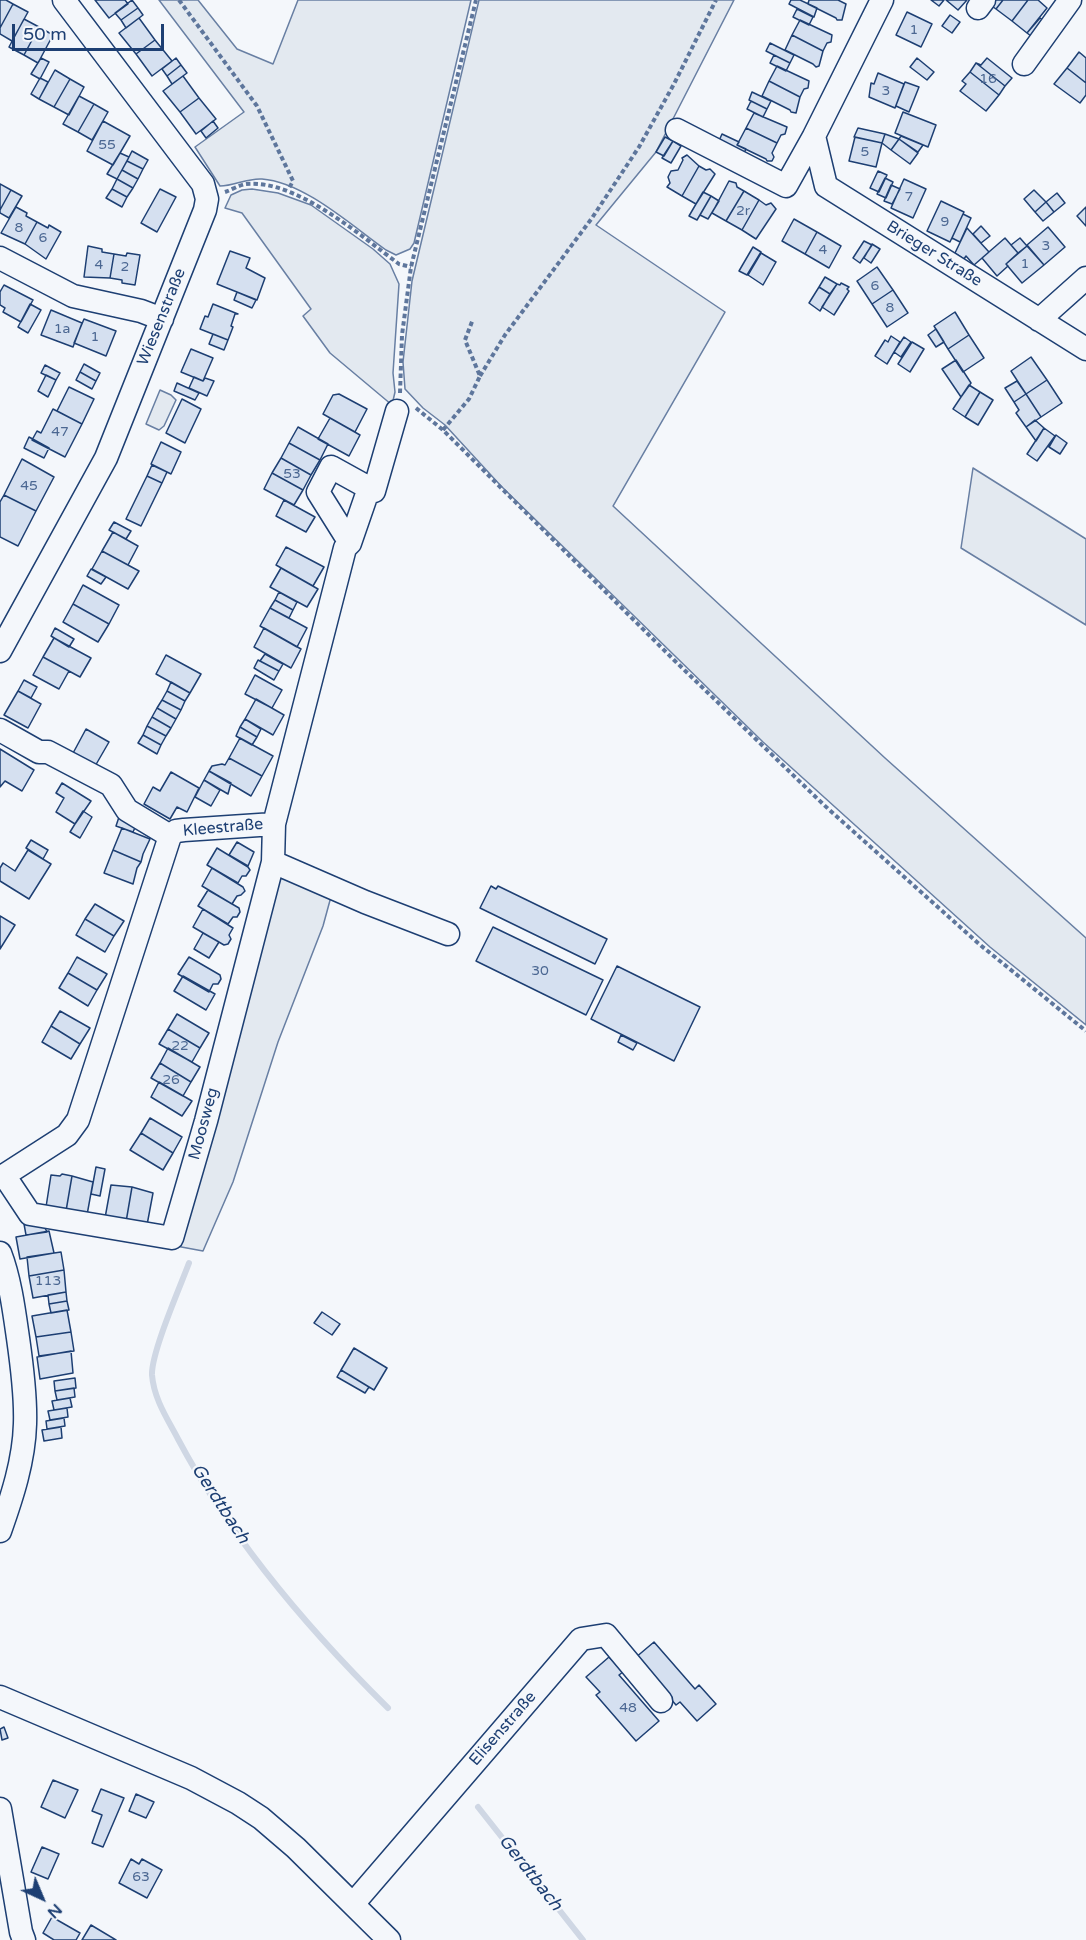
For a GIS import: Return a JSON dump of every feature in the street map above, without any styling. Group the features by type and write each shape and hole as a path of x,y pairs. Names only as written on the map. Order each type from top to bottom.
{"street":[{"path":"64,0 203,184 207,199"},
{"path":"677,130 786,186 814,136 882,0"},
{"path":"1024,64 1069,0"},
{"name":"Brieger Straße","path":"814,136 826,186 1086,349"},
{"name":"Wiesenstraße","path":"0,651 106,458 205,210 207,199"},
{"path":"0,258 73,296 106,305 141,310 162,319"},
{"path":"1040,320 1086,278"},
{"name":"Kleestraße","path":"2,1177 67,1135 78,1120 170,836 176,831 184,830 274,824 345,548 350,543 369,488 374,491 398,405"},
{"path":"350,543 318,492 331,467 369,488"},
{"path":"0,730 39,752 48,752 111,785 127,810 170,836"},
{"name":"Moosweg","path":"2,1177 30,1214 172,1238 206,1121 273,862 274,824"},
{"path":"273,862 365,902 448,934"},
{"path":"0,1252 15,1316 24,1380 25,1425 13,1495 0,1531"},
{"name":"Elisenstraße","path":"353,1904 581,1639 606,1635 661,1701"},
{"path":"0,1697 192,1778 238,1803 261,1818 296,1848 389,1940"},
{"path":"0,1809 24,1940"}],"path":[{"path":"179,0 256,106 293,181 288,190"},
{"path":"476,0 411,267 402,335 398,405 413,406 443,430 665,652 824,805 979,944 1086,1031"},
{"path":"443,430 469,399 505,335 592,218 639,147 716,0"},
{"path":"207,199 245,184 267,185 288,190 320,208 399,264 411,267"},
{"path":"473,319 465,340 480,376"}],"shaded area":[{"path":"159,0 198,0 237,49 273,64 298,0 471,0 414,243 410,249 396,255 386,250 311,196 278,182 256,179 220,186 195,147 244,112"},
{"path":"479,0 734,0 656,152 596,225 725,312 613,506 885,758 1086,938 1086,1025 990,947 763,742 501,486 445,425 423,408 405,389 403,362 412,281"},
{"path":"252,189 278,193 311,205 373,249 390,264 399,284 393,373 395,392 392,405 330,353 303,316 311,309 242,213 225,208 231,195"},
{"path":"160,390 176,400 164,426 159,430 146,424"},
{"path":"973,468 1086,539 1086,625 961,548"},
{"path":"278,873 332,893 323,926 278,1042 233,1182 203,1251 176,1246"}],"building":[{"path":"0,0 13,4 0,28"},
{"path":"95,0 125,0 128,4 109,18"},
{"path":"132,0 138,8 121,20 115,13"},
{"path":"791,0 800,0 817,8 814,17 789,4"},
{"path":"809,0 838,0 846,4 842,20 837,20 808,4"},
{"path":"931,0 944,0 939,6"},
{"path":"946,0 967,0 958,10"},
{"path":"992,0 1003,0 996,9 989,4"},
{"path":"1003,0 1028,0 1012,21 996,9"},
{"path":"1028,0 1038,0 1047,8 1027,33 1012,21"},
{"path":"13,4 28,12 12,41 0,34 0,28"},
{"path":"138,8 143,15 126,28 121,20"},
{"path":"797,9 813,17 809,25 793,17"},
{"path":"907,12 932,24 921,47 896,35"},
{"path":"950,15 960,22 952,33 942,26"},
{"path":"139,18 155,40 136,54 119,33"},
{"path":"1040,18 1047,23 1035,39 1027,33"},
{"path":"24,19 39,27 24,55 9,47"},
{"path":"800,20 832,35 831,42 827,43 823,51 792,35"},
{"path":"39,27 53,35 38,63 24,55"},
{"path":"792,35 823,51 819,66 816,67 785,50"},
{"path":"155,40 172,61 152,76 136,54"},
{"path":"770,43 794,55 790,63 766,51"},
{"path":"1079,52 1086,58 1086,83 1067,68"},
{"path":"774,55 790,63 786,71 770,63"},
{"path":"41,58 49,62 40,79 31,74"},
{"path":"176,58 181,65 167,76 162,69"},
{"path":"917,58 934,72 927,80 910,67"},
{"path":"987,58 1012,78 1005,86 976,63 981,65"},
{"path":"976,63 1005,86 999,95 970,72"},
{"path":"181,65 187,73 172,84 167,76"},
{"path":"777,66 809,81 808,88 804,89 800,97 769,81"},
{"path":"1067,68 1086,83 1086,95 1080,103 1054,84"},
{"path":"55,70 70,79 54,107 39,99"},
{"path":"970,72 999,95 986,111 960,91 966,84 962,81"},
{"path":"878,73 904,84 895,108 869,97 871,83 874,84"},
{"path":"183,76 199,98 180,112 163,91"},
{"path":"40,78 48,82 39,99 31,94"},
{"path":"70,79 84,87 69,115 54,107"},
{"path":"769,81 800,97 796,113 762,96"},
{"path":"905,82 919,87 909,112 896,106 895,108"},
{"path":"752,92 771,101 767,109 749,100"},
{"path":"79,96 94,104 78,132 63,124"},
{"path":"199,98 216,119 196,134 180,112"},
{"path":"751,101 767,109 763,117 747,109"},
{"path":"94,104 108,112 92,140 78,132"},
{"path":"903,112 936,125 928,147 895,133"},
{"path":"754,113 787,127 785,134 781,135 777,143 746,128"},
{"path":"103,121 130,136 113,165 87,151"},
{"path":"213,121 218,128 206,138 201,131"},
{"path":"746,128 777,143 772,153 774,157 772,161 767,161 737,145"},
{"path":"858,128 885,134 882,143 854,137"},
{"path":"722,134 739,142 737,145 746,149 743,155 718,143"},
{"path":"885,134 899,139 891,150 882,143"},
{"path":"901,136 923,145 918,152 899,139"},
{"path":"665,137 673,141 664,156 656,152"},
{"path":"855,137 882,143 876,167 849,161"},
{"path":"899,139 918,153 910,164 891,150"},
{"path":"673,141 681,146 671,163 662,158"},
{"path":"132,151 148,160 143,169 127,161"},
{"path":"120,153 129,157 117,179 107,174"},
{"path":"687,155 699,166 682,196 667,187 670,183 668,177 671,171 678,170 682,158"},
{"path":"127,161 143,169 138,179 122,170"},
{"path":"699,166 706,170 710,169 715,174 696,204 682,196"},
{"path":"122,170 138,179 133,188 117,179"},
{"path":"878,171 887,175 879,192 870,188"},
{"path":"885,178 893,182 886,198 877,194"},
{"path":"117,179 133,188 127,197 112,189"},
{"path":"904,179 926,189 913,218 891,208"},
{"path":"729,181 736,183 737,187 744,191 726,221 712,213"},
{"path":"0,184 11,190 0,210"},
{"path":"891,185 900,189 892,204 884,201"},
{"path":"112,189 127,197 122,207 106,198"},
{"path":"160,189 176,197 157,232 141,223"},
{"path":"11,190 22,196 9,218 0,213 0,210"},
{"path":"1034,190 1046,202 1035,212 1024,199"},
{"path":"744,191 759,200 742,230 726,221"},
{"path":"703,192 711,196 697,220 689,216"},
{"path":"1057,193 1065,203 1054,212 1046,202"},
{"path":"711,196 719,201 708,219 700,215"},
{"path":"759,200 766,205 771,203 776,209 756,239 742,230"},
{"path":"941,201 964,212 950,242 927,231"},
{"path":"1046,202 1054,212 1043,221 1035,212"},
{"path":"16,207 37,222 25,244 1,233"},
{"path":"1086,207 1086,226 1077,216"},
{"path":"963,214 971,218 960,242 952,238"},
{"path":"794,219 817,232 805,254 782,241"},
{"path":"37,222 48,228 49,225 61,232 46,259 25,244"},
{"path":"981,226 990,236 981,243 973,234"},
{"path":"1048,227 1065,247 1044,265 1027,245"},
{"path":"967,228 989,252 974,265 966,256 964,259 955,253"},
{"path":"817,232 841,246 829,268 805,254"},
{"path":"1005,238 1018,253 997,276 982,258"},
{"path":"1020,238 1027,246 1018,253 1011,245"},
{"path":"864,241 872,245 860,263 853,258"},
{"path":"872,244 880,249 871,263 864,258"},
{"path":"88,246 114,254 110,278 84,277"},
{"path":"1027,246 1044,265 1022,283 1006,264"},
{"path":"753,247 761,252 747,275 739,271"},
{"path":"230,251 250,258 246,268 265,278 257,300 217,284"},
{"path":"127,253 140,255 135,285 110,278 114,254 126,256"},
{"path":"761,253 776,262 763,285 748,275"},
{"path":"877,267 893,290 872,304 857,281"},
{"path":"825,277 837,284 830,294 819,287"},
{"path":"841,283 849,287 847,289 849,291 834,315 822,307 837,284"},
{"path":"4,285 33,300 21,322 3,312 5,308 0,305 0,292"},
{"path":"819,287 830,294 820,311 809,303"},
{"path":"893,290 908,313 887,327 872,304"},
{"path":"237,292 256,300 252,308 234,300"},
{"path":"30,304 41,310 28,333 18,327"},
{"path":"213,304 238,314 235,314 228,340 200,329"},
{"path":"51,310 82,323 73,347 41,335"},
{"path":"955,312 969,335 948,349 934,326"},
{"path":"84,319 116,331 106,356 74,343"},
{"path":"936,329 944,342 936,347 928,335"},
{"path":"213,334 228,340 224,350 209,344"},
{"path":"969,335 984,358 963,372 948,349"},
{"path":"891,336 900,342 887,364 875,356 885,340 888,342"},
{"path":"904,337 911,342 901,357 894,352"},
{"path":"912,342 924,349 910,372 898,364"},
{"path":"191,349 213,358 203,381 181,372"},
{"path":"1031,357 1047,380 1026,394 1011,371"},
{"path":"956,360 971,383 961,397 942,369"},
{"path":"84,364 100,373 96,381 80,372"},
{"path":"45,365 60,373 56,380 41,373"},
{"path":"80,372 96,381 92,389 76,380"},
{"path":"46,375 56,380 48,397 38,391"},
{"path":"194,377 203,381 205,378 214,381 207,396 189,388"},
{"path":"1047,380 1062,403 1041,417 1026,394"},
{"path":"1017,381 1026,394 1014,402 1005,388"},
{"path":"177,383 199,393 195,400 174,391"},
{"path":"969,385 980,392 965,417 953,409"},
{"path":"69,387 94,399 82,424 57,411"},
{"path":"980,392 993,400 978,425 965,417"},
{"path":"339,394 367,409 355,432 323,414 333,395"},
{"path":"1026,394 1041,417 1026,427 1016,413 1019,410 1014,402"},
{"path":"182,399 201,409 185,443 166,433"},
{"path":"53,409 82,424 65,457 32,440 37,431 41,433"},
{"path":"330,418 360,435 349,456 318,439"},
{"path":"1035,420 1044,428 1036,441 1026,427"},
{"path":"298,427 328,444 320,460 289,443"},
{"path":"1044,428 1055,436 1037,461 1027,454"},
{"path":"1056,435 1067,443 1060,454 1049,447"},
{"path":"29,437 49,448 44,458 24,448"},
{"path":"161,442 181,452 171,474 151,464"},
{"path":"289,443 320,460 311,475 281,458"},
{"path":"281,458 311,475 303,490 272,473"},
{"path":"22,459 54,477 36,511 4,495"},
{"path":"152,465 167,472 162,483 147,476"},
{"path":"272,473 303,490 294,505 264,489"},
{"path":"147,476 162,483 141,526 126,519"},
{"path":"4,495 36,511 18,546 0,537 0,502"},
{"path":"284,500 315,517 306,532 276,516"},
{"path":"114,522 131,531 126,539 109,530"},
{"path":"113,532 138,546 128,565 102,551"},
{"path":"286,547 324,567 313,586 276,565"},
{"path":"102,551 139,571 128,589 92,569"},
{"path":"281,568 318,589 307,607 270,587"},
{"path":"91,569 106,577 101,584 87,576"},
{"path":"83,585 119,605 109,624 73,604"},
{"path":"279,592 297,602 293,610 275,600"},
{"path":"275,600 293,610 289,618 270,608"},
{"path":"73,604 109,624 98,642 63,622"},
{"path":"270,608 307,628 297,647 260,626"},
{"path":"55,628 74,639 69,647 51,636"},
{"path":"264,628 301,649 291,668 254,647"},
{"path":"54,638 91,658 80,677 43,657"},
{"path":"265,654 283,664 279,671 260,661"},
{"path":"166,655 201,674 190,693 156,674"},
{"path":"43,657 69,671 59,689 33,675"},
{"path":"258,660 279,671 274,680 254,668"},
{"path":"255,675 282,690 272,708 245,694"},
{"path":"24,680 37,687 31,698 18,691"},
{"path":"171,682 190,693 185,701 167,691"},
{"path":"18,691 41,704 28,728 4,715"},
{"path":"167,691 185,701 181,710 162,700"},
{"path":"256,699 284,715 273,735 245,719"},
{"path":"162,700 181,710 176,719 157,708"},
{"path":"157,708 176,719 171,728 152,717"},
{"path":"152,717 171,728 166,736 147,726"},
{"path":"245,719 261,729 257,737 240,727"},
{"path":"147,726 166,736 161,745 143,735"},
{"path":"240,727 257,737 252,745 236,736"},
{"path":"86,729 109,742 94,768 72,755"},
{"path":"143,735 161,745 157,754 138,743"},
{"path":"240,738 273,756 262,776 229,758"},
{"path":"0,749 34,770 22,791 5,781 0,787"},
{"path":"229,758 262,776 251,796 209,771 212,766 225,765"},
{"path":"209,771 231,783 228,794 204,780"},
{"path":"171,772 199,788 187,812 177,807 170,819 144,804 153,787 160,791"},
{"path":"204,780 220,790 211,806 195,797"},
{"path":"62,783 91,801 75,824 56,812 64,798 56,793"},
{"path":"83,811 92,817 80,838 70,832"},
{"path":"121,811 138,821 133,832 116,826"},
{"path":"122,828 150,839 141,862 113,850"},
{"path":"31,840 48,850 43,859 26,848"},
{"path":"237,842 254,852 248,866 229,855"},
{"path":"217,848 250,870 246,876 242,876 238,883 207,865"},
{"path":"28,850 51,864 29,899 0,881 0,868 3,863 15,871"},
{"path":"113,850 141,862 133,884 104,873"},
{"path":"212,868 243,887 245,891 237,896 232,904 202,886"},
{"path":"491,886 496,889 498,886 607,939 595,964 480,908"},
{"path":"208,890 239,908 240,912 237,917 233,917 228,924 198,906"},
{"path":"95,904 124,921 114,936 85,919"},
{"path":"203,909 233,928 228,944 224,945 193,927"},
{"path":"0,916 15,925 0,949"},
{"path":"85,919 114,936 105,952 76,935"},
{"path":"493,927 603,980 586,1015 476,961"},
{"path":"203,933 219,942 209,958 194,949"},
{"path":"77,957 107,974 97,990 68,973"},
{"path":"189,957 220,975 221,979 218,984 213,984 209,992 178,974"},
{"path":"617,966 700,1007 674,1061 591,1019"},
{"path":"68,973 97,990 88,1006 59,988"},
{"path":"183,976 215,994 206,1010 174,991"},
{"path":"60,1011 90,1028 80,1044 51,1026"},
{"path":"177,1014 209,1033 200,1048 168,1029"},
{"path":"51,1026 80,1044 71,1059 42,1042"},
{"path":"168,1029 200,1048 192,1062 159,1044"},
{"path":"621,1035 637,1043 633,1050 618,1042"},
{"path":"168,1048 200,1067 191,1082 160,1063"},
{"path":"160,1063 191,1082 183,1096 151,1078"},
{"path":"159,1082 192,1101 182,1116 151,1097"},
{"path":"150,1118 182,1137 173,1153 141,1133"},
{"path":"141,1133 173,1153 163,1170 130,1150"},
{"path":"96,1167 105,1169 100,1196 91,1194"},
{"path":"62,1174 72,1176 66,1211 46,1207 51,1175 60,1176"},
{"path":"72,1176 93,1182 87,1215 66,1211"},
{"path":"111,1185 132,1187 126,1222 105,1218"},
{"path":"132,1187 153,1193 147,1225 126,1222"},
{"path":"42,1222 47,1232 26,1235 24,1224"},
{"path":"49,1231 54,1253 20,1259 16,1237"},
{"path":"61,1252 64,1270 29,1276 27,1257"},
{"path":"64,1270 66,1292 33,1298 29,1276"},
{"path":"66,1292 67,1301 49,1304 48,1295"},
{"path":"67,1301 69,1310 51,1313 49,1304"},
{"path":"67,1310 71,1332 36,1337 32,1316"},
{"path":"322,1312 340,1324 332,1335 314,1323"},
{"path":"71,1332 74,1351 39,1356 36,1337"},
{"path":"354,1348 387,1368 374,1390 341,1370"},
{"path":"71,1351 73,1373 40,1379 37,1357"},
{"path":"341,1370 369,1387 365,1393 337,1377"},
{"path":"75,1378 76,1388 55,1391 54,1381"},
{"path":"74,1388 75,1397 57,1400 55,1391"},
{"path":"70,1398 72,1407 54,1410 52,1401"},
{"path":"67,1408 68,1417 50,1420 48,1411"},
{"path":"64,1418 65,1426 47,1429 46,1421"},
{"path":"61,1427 62,1438 44,1441 42,1430"},
{"path":"654,1642 695,1689 699,1685 716,1704 697,1721 680,1702 676,1705 635,1658"},
{"path":"609,1657 623,1672 619,1675 659,1721 636,1741 596,1695 600,1692 586,1677"},
{"path":"4,1727 8,1738 2,1740 0,1729"},
{"path":"53,1780 78,1790 65,1818 41,1807"},
{"path":"101,1789 124,1798 103,1847 92,1843 102,1815 92,1811"},
{"path":"136,1794 154,1802 146,1818 129,1811"},
{"path":"42,1847 59,1854 48,1879 31,1872"},
{"path":"131,1859 139,1864 142,1859 162,1870 147,1898 119,1883"},
{"path":"52,1917 80,1933 76,1940 54,1940 43,1933"},
{"path":"91,1925 116,1940 82,1940"}],"waterway":[{"name":"Gerdtbach","path":"189,1263 161,1336 153,1365 153,1384 162,1408 199,1476 246,1547 328,1646 388,1708"},
{"name":"Gerdtbach","path":"478,1807 583,1940"}]}
